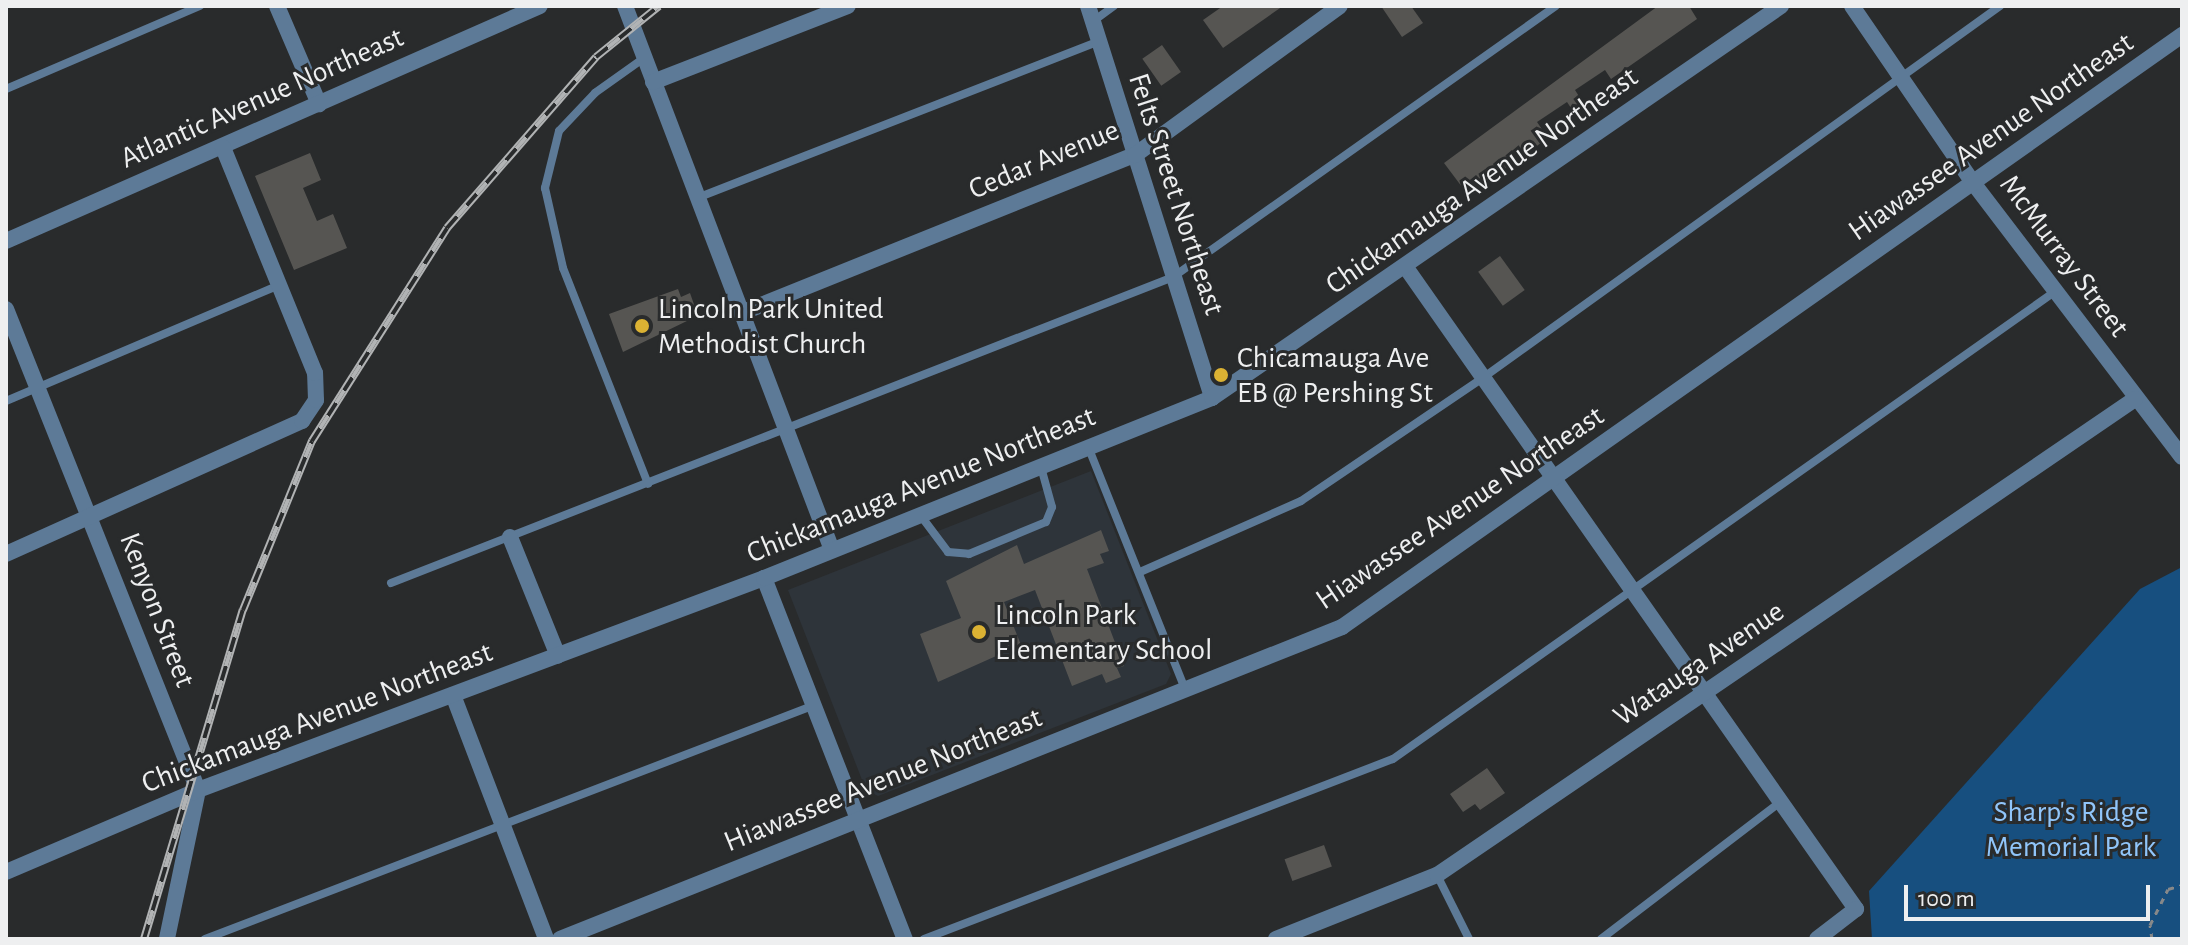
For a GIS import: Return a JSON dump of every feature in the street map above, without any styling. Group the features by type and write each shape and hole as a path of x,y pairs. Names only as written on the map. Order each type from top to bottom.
{"street":[{"path":"277,6 319,104"},
{"name":"Atlantic Avenue Northeast","path":"6,241 540,6"},
{"path":"625,6 695,199 832,550"},
{"path":"653,82 848,6"},
{"name":"Cedar Avenue","path":"741,313 1135,155 1340,6"},
{"name":"Chickamauga Avenue Northeast","path":"6,872 198,790 764,578 1212,398 1407,269 1781,6"},
{"name":"McMurray Street","path":"1852,6 1974,184 2059,289 2135,399 2182,457"},
{"name":"Felts Street Northeast","path":"1090,14 1212,398"},
{"name":"Hiawassee Avenue Northeast","path":"560,939 1342,627 2182,35"},
{"path":"6,554 302,421 316,400 315,373 223,147"},
{"path":"1407,269 1856,909 1817,939"},
{"name":"Kenyon Street","path":"6,309 198,790"},
{"name":"Watauga Avenue","path":"1276,939 1437,875 2135,399"},
{"path":"510,537 558,656"},
{"path":"764,578 905,939"},
{"path":"453,695 546,939"},
{"path":"167,939 198,790"}],"lane":[{"path":"6,89 200,6"},
{"path":"1090,14 1114,6"},
{"path":"391,583 1173,277 1556,6"},
{"path":"1140,572 1301,501 1484,377 2000,6"},
{"path":"695,199 1098,42"},
{"path":"644,58 595,93 559,131 545,188 563,268 648,484"},
{"path":"6,401 279,285"},
{"path":"924,939 1393,759 2059,289"},
{"path":"1089,449 1185,689"},
{"path":"921,515 948,552 969,554 1046,522 1052,507 1041,467"},
{"path":"205,939 483,836 501,821 816,705"},
{"path":"1601,939 1780,802"},
{"path":"1437,875 1469,939"}],"path":[{"path":"2152,939 2150,925 2168,889 2182,885"}],"shaded area":[{"name":"Lincoln Park Elementary School","path":"1091,471 1171,674 1166,684 878,796 866,790 788,590"}],"green space":[{"name":"Sharp's Ridge Memorial Park","path":"2182,567 2182,939 1872,939 1869,891 2140,589"}],"building":[{"path":"1223,6 1283,6 1223,48 1203,20"},
{"path":"1381,6 1411,6 1423,23 1402,37"},
{"path":"1658,6 1689,6 1697,19 1611,79 1605,70 1575,90 1582,101 1571,108 1567,102 1537,122 1548,138 1468,195 1444,163"},
{"path":"1162,45 1181,72 1161,86 1142,59"},
{"path":"310,153 321,180 303,188 317,221 333,214 347,248 294,270 255,176"},
{"path":"1500,256 1525,290 1503,306 1478,272"},
{"name":"Lincoln Park United Methodist Church","path":"678,289 681,297 690,293 696,310 687,313 689,320 623,352 609,314"},
{"name":"Lincoln Park Elementary School","path":"1101,530 1109,551 1100,554 1104,563 1087,569 1124,666 1117,668 1121,677 1106,683 1102,674 1072,686 1035,590 1004,602 1021,645 938,682 920,634 961,618 946,581 1017,545 1024,564"},
{"path":"1487,768 1505,793 1480,810 1475,804 1463,812 1450,794"},
{"path":"1324,845 1332,867 1292,881 1285,859"}],"railway":[{"path":"144,939 243,610 312,441 447,228 596,57 659,6"}],"place":[{"name":"Lincoln Park United Methodist Church","path":"642,326"},
{"name":"Chicamauga Ave EB @ Pershing St","path":"1221,375"},
{"name":"Lincoln Park Elementary School","path":"979,632"}]}
